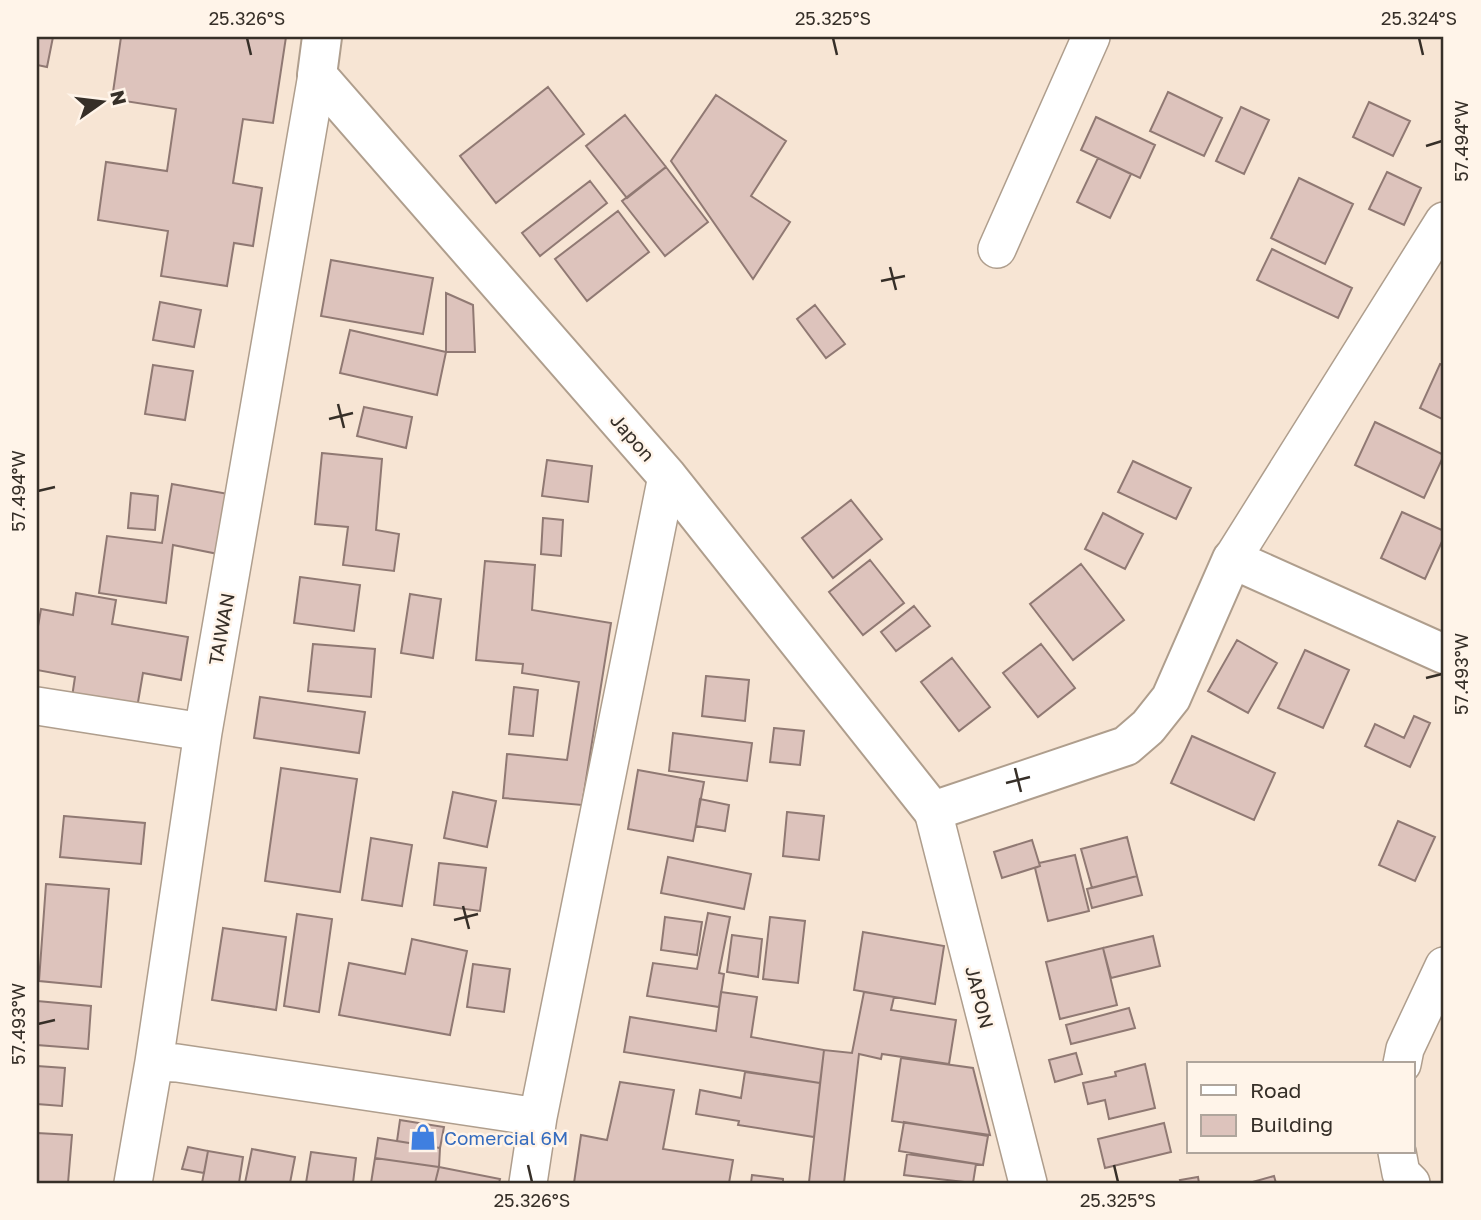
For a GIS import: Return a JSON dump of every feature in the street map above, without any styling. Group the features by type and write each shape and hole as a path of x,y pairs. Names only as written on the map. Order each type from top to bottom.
{"street":[{"path":"317,75 322,37"},
{"path":"997,249 1091,37"},
{"name":"Japon","path":"317,75 667,476 933,811"},
{"name":"TAIWAN","path":"133,1183 154,1062 203,732 317,75"},
{"path":"933,811 1126,747 1148,727 1171,698 1232,559 1444,221"},
{"path":"528,1183 538,1117 667,476"},
{"path":"1232,559 1444,654"},
{"path":"37,706 203,732"},
{"name":"JAPON","path":"933,811 1028,1183"},
{"path":"1402,1062 1405,1049 1444,966"},
{"path":"154,1062 177,1063 538,1117"},
{"path":"1397,1154 1401,1173 1411,1183"}],"building":[{"path":"37,37 53,37 47,67 37,65"},
{"path":"121,37 286,37 273,123 243,119 233,183 262,188 253,246 234,243 227,286 161,276 168,231 98,220 106,162 167,171 176,109 112,99"},
{"path":"548,87 584,134 496,203 460,156"},
{"path":"1168,92 1222,118 1204,156 1150,131"},
{"path":"716,95 786,141 751,196 790,222 753,279 671,161"},
{"path":"1369,102 1410,121 1393,156 1353,137"},
{"path":"1241,107 1269,120 1244,174 1216,161"},
{"path":"625,115 666,167 627,198 586,146"},
{"path":"1096,117 1155,145 1140,178 1081,150"},
{"path":"1098,158 1131,174 1110,218 1077,202"},
{"path":"666,167 708,222 665,256 622,201"},
{"path":"1387,172 1421,188 1404,225 1369,209"},
{"path":"1299,178 1353,204 1325,264 1271,238"},
{"path":"590,181 607,203 540,256 522,233"},
{"path":"618,211 649,252 587,301 555,259"},
{"path":"1272,249 1352,288 1338,318 1257,280"},
{"path":"331,260 433,278 423,334 321,316"},
{"path":"446,293 473,305 475,352 446,352"},
{"path":"160,302 201,310 194,347 153,340"},
{"path":"815,305 845,344 826,358 797,319"},
{"path":"350,330 446,352 437,395 340,373"},
{"path":"1440,364 1444,366 1444,420 1420,408"},
{"path":"153,365 193,371 185,420 145,414"},
{"path":"364,407 412,417 406,448 357,436"},
{"path":"1375,422 1444,455 1424,498 1355,465"},
{"path":"322,453 382,459 376,530 399,534 394,571 343,565 348,527 315,524"},
{"path":"547,460 592,466 588,502 542,496"},
{"path":"1133,461 1191,488 1176,519 1118,492"},
{"path":"172,484 234,495 223,555 173,545 166,603 99,593 107,536 162,543"},
{"path":"131,493 158,496 155,530 128,528"},
{"path":"851,500 882,539 833,578 802,538"},
{"path":"1402,512 1444,531 1444,537 1425,579 1381,558"},
{"path":"1103,513 1143,534 1125,569 1085,549"},
{"path":"543,518 563,520 561,556 541,554"},
{"path":"870,560 904,603 863,635 829,592"},
{"path":"485,561 535,565 532,610 611,623 582,805 503,798 507,754 567,760 579,682 522,673 523,664 476,660"},
{"path":"1081,564 1124,620 1073,660 1030,604"},
{"path":"300,577 360,585 354,631 294,623"},
{"path":"76,593 116,600 112,624 188,637 181,680 143,673 137,708 72,697 75,677 37,670 37,632 41,609 73,615"},
{"path":"410,594 441,599 433,658 401,653"},
{"path":"914,606 930,626 896,651 881,632"},
{"path":"1237,640 1277,663 1248,713 1208,691"},
{"path":"313,644 375,649 371,697 308,691"},
{"path":"1041,644 1075,688 1038,717 1003,673"},
{"path":"1305,650 1349,670 1323,728 1278,708"},
{"path":"952,658 990,707 959,731 921,682"},
{"path":"706,676 749,680 745,721 702,716"},
{"path":"514,687 538,690 533,736 509,734"},
{"path":"260,697 365,712 359,753 254,738"},
{"path":"1414,716 1430,723 1410,767 1365,746 1375,724 1404,738"},
{"path":"774,728 804,731 800,765 770,762"},
{"path":"673,733 752,743 747,781 669,771"},
{"path":"1192,736 1275,773 1254,820 1171,783"},
{"path":"281,768 357,779 340,892 265,881"},
{"path":"638,770 704,782 693,841 628,829"},
{"path":"453,792 496,801 487,847 444,838"},
{"path":"700,799 729,805 725,831 696,826"},
{"path":"787,812 824,816 819,860 783,856"},
{"path":"64,816 145,823 141,864 60,857"},
{"path":"1398,821 1435,837 1415,881 1379,865"},
{"path":"1127,837 1137,876 1092,888 1081,849"},
{"path":"371,838 412,845 402,906 362,900"},
{"path":"1032,840 1040,866 1002,878 994,852"},
{"path":"1075,855 1089,911 1048,921 1035,868 1040,866 1039,863"},
{"path":"668,857 751,874 744,909 661,893"},
{"path":"439,863 486,868 480,911 434,905"},
{"path":"1137,876 1142,895 1092,908 1087,889"},
{"path":"46,884 109,889 101,987 39,981"},
{"path":"708,913 730,917 719,973 724,974 719,1007 647,996 653,963 697,969"},
{"path":"297,914 332,919 319,1012 284,1006"},
{"path":"665,917 702,922 697,955 661,950"},
{"path":"770,917 805,921 798,983 763,979"},
{"path":"223,928 286,937 276,1010 212,1000"},
{"path":"863,932 944,946 935,1004 854,990"},
{"path":"732,935 762,939 758,977 727,972"},
{"path":"1153,936 1160,966 1111,978 1103,948"},
{"path":"412,939 467,951 450,1035 339,1015 349,963 405,974"},
{"path":"1103,948 1117,1005 1060,1019 1046,962"},
{"path":"473,964 510,969 504,1012 467,1007"},
{"path":"721,992 757,997 751,1037 824,1050 820,1083 624,1052 630,1017 716,1031"},
{"path":"864,992 894,997 891,1010 956,1020 949,1064 882,1054 881,1059 859,1054 844,1183 809,1182 824,1050 852,1053"},
{"path":"37,1001 91,1006 88,1049 37,1045"},
{"path":"1129,1008 1135,1028 1071,1044 1066,1025"},
{"path":"1076,1053 1082,1074 1055,1082 1049,1060"},
{"path":"901,1058 973,1068 990,1135 892,1121"},
{"path":"1145,1064 1155,1108 1109,1119 1105,1100 1088,1104 1083,1083 1116,1076 1115,1072"},
{"path":"37,1066 65,1068 62,1106 37,1104"},
{"path":"745,1072 820,1083 814,1137 738,1125 739,1121 696,1114 700,1090 741,1098"},
{"path":"620,1082 674,1090 663,1149 733,1160 729,1183 574,1183 581,1135 607,1140"},
{"path":"400,1120 444,1127 440,1148 397,1141"},
{"path":"904,1122 988,1136 983,1165 899,1151"},
{"path":"1164,1123 1171,1152 1105,1168 1098,1139"},
{"path":"37,1133 72,1135 68,1183 37,1183"},
{"path":"378,1138 440,1148 439,1167 375,1158"},
{"path":"188,1147 208,1151 204,1173 182,1169"},
{"path":"252,1149 295,1157 290,1183 245,1183"},
{"path":"208,1151 243,1157 239,1183 202,1183"},
{"path":"311,1152 356,1158 353,1183 306,1183"},
{"path":"907,1154 976,1164 973,1183 904,1175"},
{"path":"375,1158 439,1167 435,1183 371,1183"},
{"path":"439,1167 500,1179 499,1183 435,1183"},
{"path":"752,1175 783,1179 783,1183 751,1183"},
{"path":"1274,1176 1276,1183 1249,1183"},
{"path":"1198,1177 1199,1183 1181,1183 1180,1180"}],"place":[{"name":"Comercial 6M","path":"423,1137"}]}
